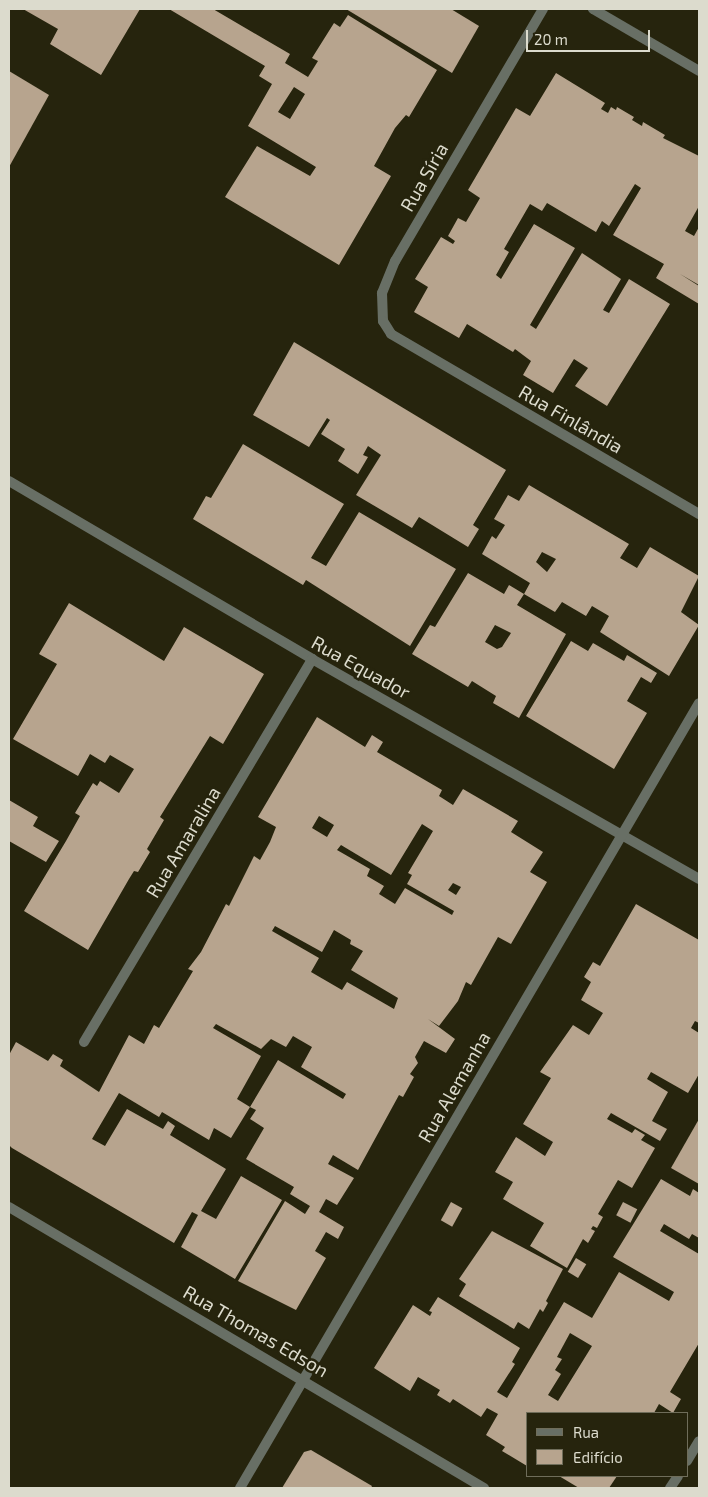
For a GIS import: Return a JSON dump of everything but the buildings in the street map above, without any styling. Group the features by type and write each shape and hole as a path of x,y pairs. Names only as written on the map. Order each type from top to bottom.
{"street":[{"name":"Rua Síria","path":"426,355 391,334 383,321 382,293 395,261 543,9"},
{"path":"593,9 699,71"},
{"name":"Rua Finlândia","path":"426,355 699,514"},
{"name":"Rua Equador","path":"9,481 312,659 623,834 699,879"},
{"name":"Rua Amaralina","path":"84,1042 312,659"},
{"name":"Rua Alemanha","path":"240,1488 699,703"},
{"name":"Rua Thomas Edson","path":"9,1207 304,1379 484,1488"},
{"path":"688,1459 699,1441"},
{"path":"670,1488 677,1477"}]}
